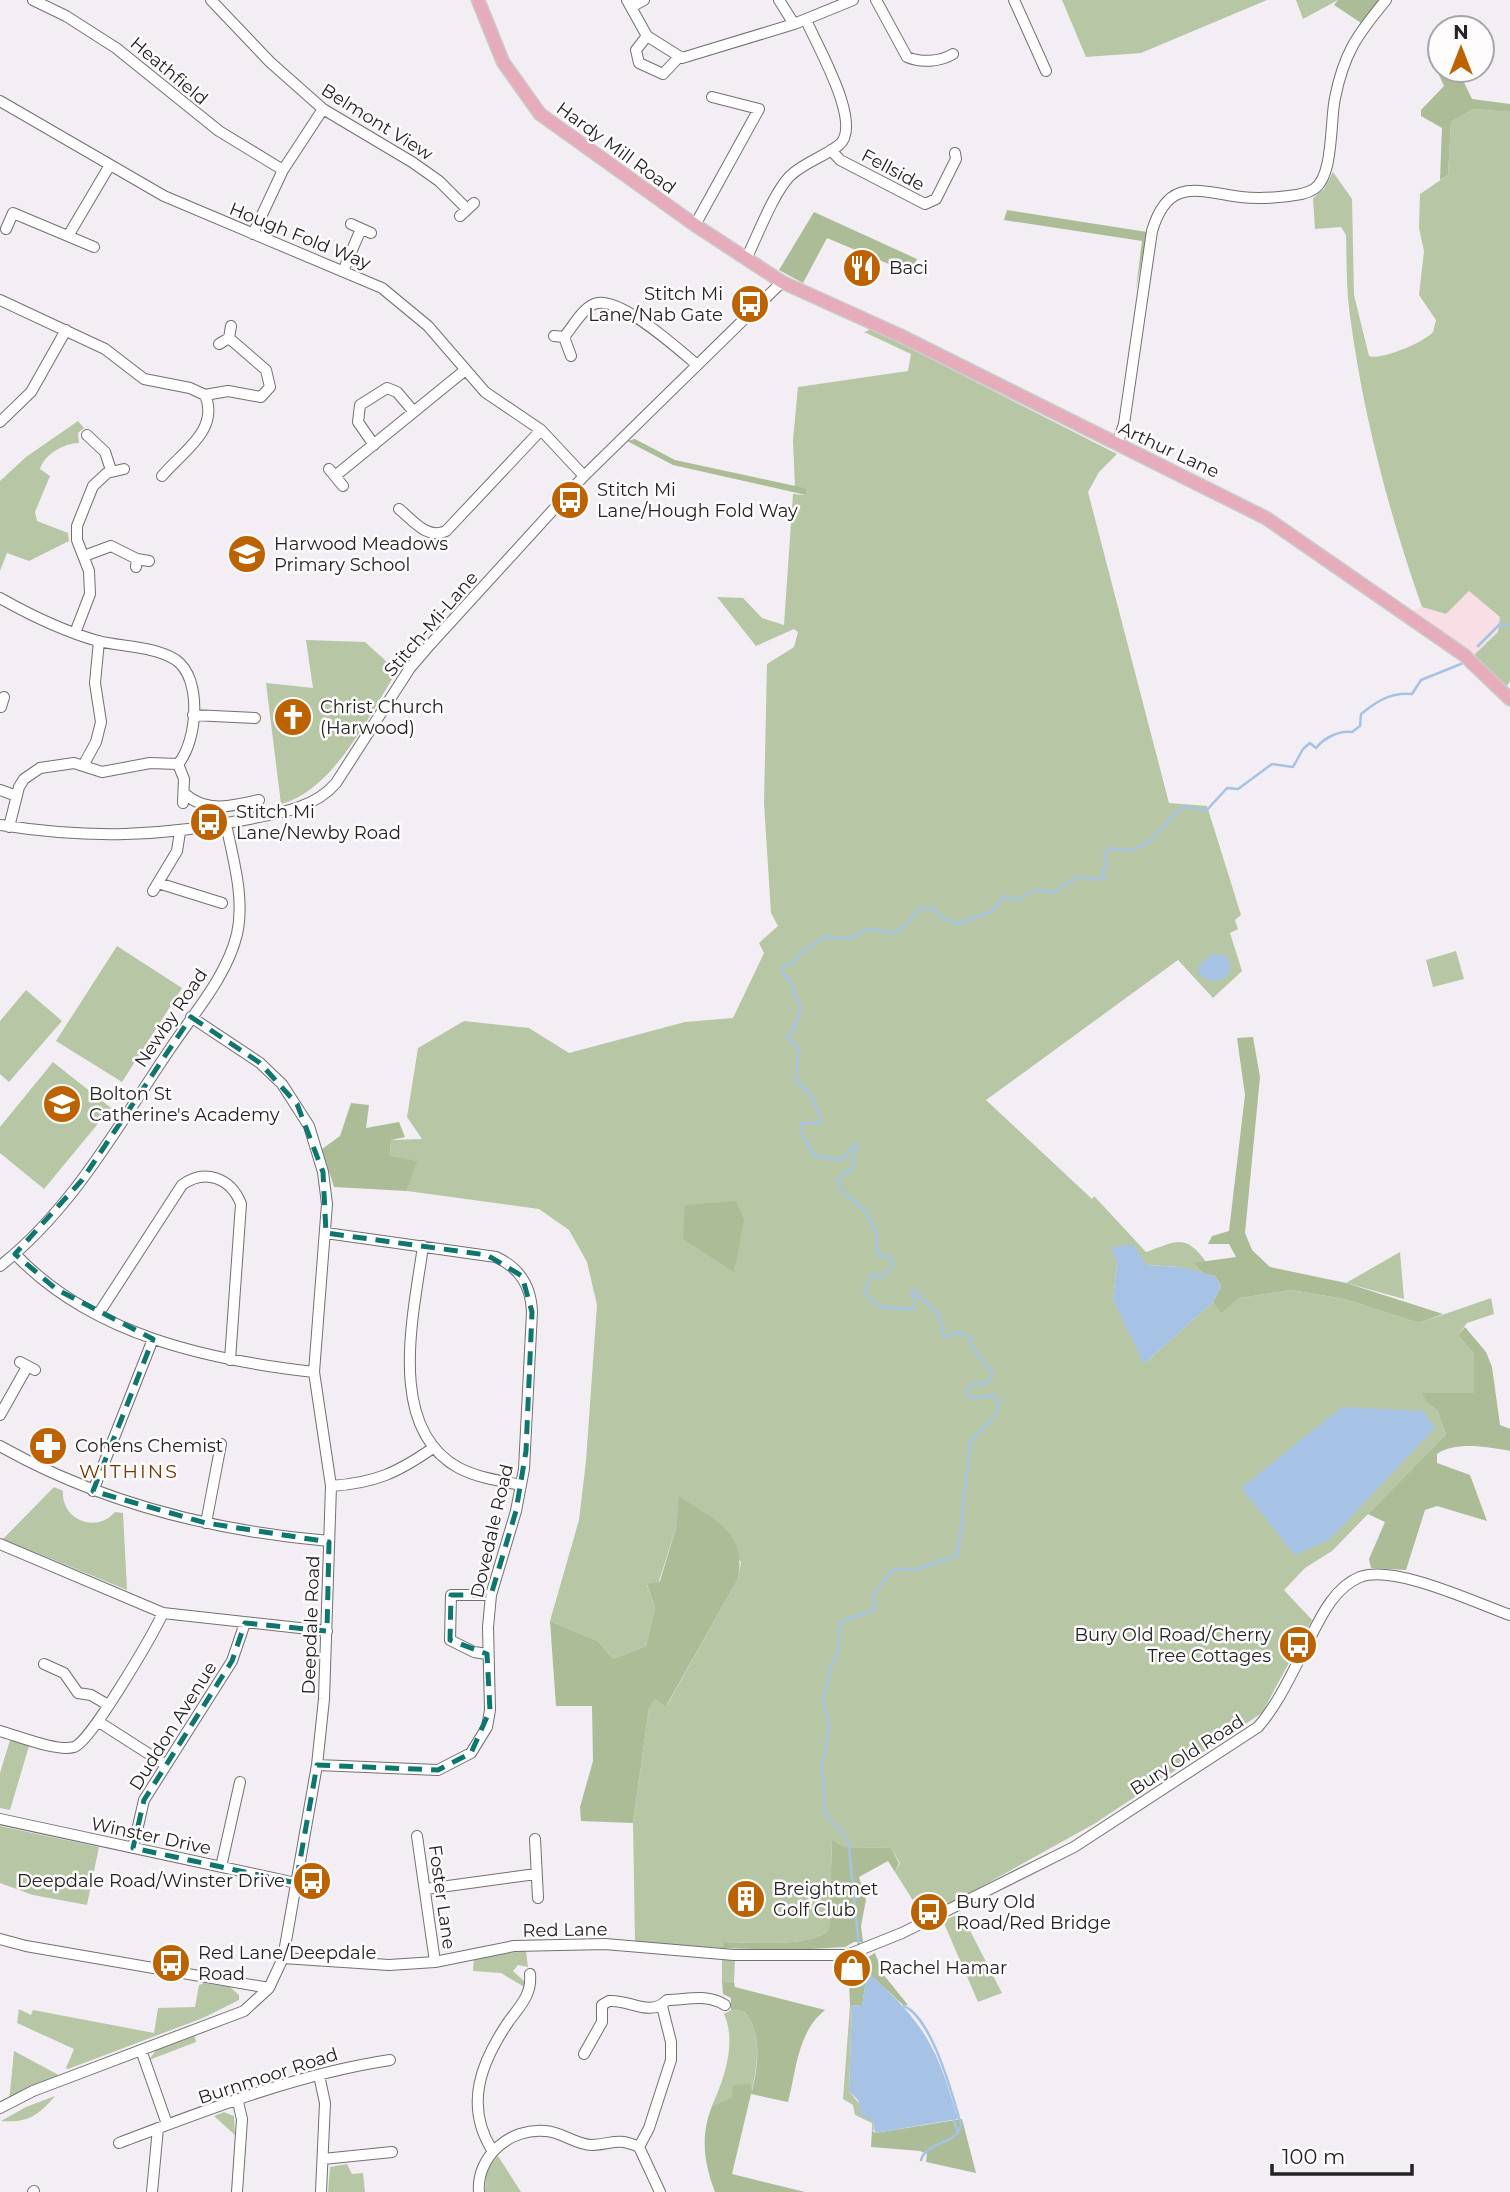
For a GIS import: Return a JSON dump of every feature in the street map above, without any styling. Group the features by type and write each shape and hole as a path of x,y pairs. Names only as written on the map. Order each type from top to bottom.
{"main road":[{"name":"Hardy Mill Road","path":"480,1 511,77 540,114 695,225 782,282"},
{"name":"Arthur Lane","path":"782,282 899,335 1117,446 1266,517 1464,655 1510,699"}],"street":[{"name":"Heathfield","path":"33,0 66,16 116,48 219,131 283,170"},
{"name":"Belmont View","path":"211,0 270,62 323,109 412,162 439,181 467,209"},
{"path":"644,0 629,4 647,36 678,57"},
{"path":"779,0 794,24"},
{"path":"647,36 636,50 639,63 663,74 678,57 794,24 853,0"},
{"path":"876,0 907,57 920,61 943,60 954,54"},
{"path":"1014,0 1046,71"},
{"path":"1117,446 1124,424 1152,231 1160,209 1174,194 1185,191 1208,190 1265,199 1306,194 1320,185 1326,173 1335,99 1346,54 1386,0"},
{"path":"746,259 789,177 843,141 848,124 835,85 806,20"},
{"path":"695,225 759,109 712,97"},
{"name":"Hough Fold Way","path":"0,101 164,196 344,269 382,288 428,326 464,371 492,398 541,430 584,475"},
{"path":"253,234 283,170 323,109"},
{"name":"Fellside","path":"831,150 840,160 925,205 936,199 956,159 955,153"},
{"path":"68,236 110,165"},
{"path":"6,229 13,214 94,247"},
{"path":"344,269 361,229"},
{"name":"Stitch-Mi-Lane","path":"4,826 98,836 180,832 295,808 331,789 410,668 584,475 782,282"},
{"path":"571,356 559,337 597,299 611,303 634,316 696,364"},
{"path":"0,300 104,349 144,379 190,388 205,395 228,391 261,397 270,387 267,370 224,341 231,326"},
{"path":"0,422 5,411 42,376 66,331"},
{"path":"343,486 332,473 374,445 464,371"},
{"path":"374,445 358,422 360,405 387,388 394,390 414,412"},
{"path":"162,477 207,427 211,408 205,395"},
{"path":"402,516 427,532 437,535 446,531 541,430"},
{"path":"82,450 89,438 105,452 111,470"},
{"path":"160,458 170,467"},
{"path":"75,633 90,594 84,556 77,540 77,526 93,486 111,470 124,469"},
{"path":"84,556 111,546 136,563 149,561"},
{"path":"0,598 43,622 99,641 165,655 179,663 191,682 193,715 188,749 178,764"},
{"path":"84,764 96,742 101,722 95,678 99,641"},
{"path":"193,715 248,721"},
{"path":"4,826 24,779 40,768 62,763 84,764 102,772 150,763 178,764"},
{"path":"178,764 184,779 184,798 218,807 259,800"},
{"path":"0,790 15,795"},
{"name":"Newby Road","path":"0,1266 43,1228 82,1180 227,963 238,932 239,895 226,824"},
{"path":"180,832 177,851 156,887 220,899"},
{"name":"Deepdale Road","path":"0,2108 33,2091 244,2011 269,1988 283,1958 317,1765 327,1632 331,1486 314,1372 326,1233 323,1172 309,1126 282,1084 260,1063 191,1017"},
{"path":"99,1314 182,1185 202,1176 221,1179 230,1185 241,1204 230,1360"},
{"name":"Dovedale Road","path":"317,1765 438,1770 456,1764 471,1753 487,1727 490,1710 487,1654 491,1595 521,1485 532,1312 526,1284 511,1265 496,1257 326,1233"},
{"path":"423,1246 409,1361 416,1410 433,1448 460,1469 521,1485"},
{"path":"15,1254 38,1277 99,1314 153,1339 230,1360 314,1372"},
{"path":"93,1491 153,1339"},
{"path":"0,1415 27,1366"},
{"path":"206,1523 221,1443"},
{"path":"0,1446 93,1491 206,1523 329,1541"},
{"path":"331,1486 373,1481 393,1474 433,1448"},
{"path":"0,1544 163,1613 327,1632"},
{"name":"Bury Old Road","path":"850,1955 1087,1839 1258,1727 1276,1703 1330,1604 1349,1583 1360,1577 1372,1574 1398,1576 1510,1615"},
{"path":"487,1654 474,1652 450,1640 451,1595 491,1595"},
{"path":"0,1731 64,1749 76,1747 99,1722 163,1613"},
{"name":"Duddon Avenue","path":"133,1848 144,1800 232,1661 245,1623"},
{"path":"43,1664 64,1673 78,1693 91,1695 108,1705"},
{"path":"72,1704 78,1693"},
{"path":"99,1722 166,1765"},
{"path":"221,1867 240,1782"},
{"name":"Winster Drive","path":"0,1819 296,1884"},
{"name":"Foster Lane","path":"417,1836 435,1962"},
{"path":"535,1839 538,1898"},
{"path":"426,1889 536,1874"},
{"path":"0,1939 269,1988"},
{"name":"Red Lane","path":"283,1958 353,1965 435,1962 486,1950 544,1944 605,1944 739,1955 850,1955"},
{"path":"492,2150 479,2129 476,2105 480,2077 498,2037 531,1991 530,1974"},
{"path":"584,2057 602,2022 602,2005 618,2000 647,2009 662,2006 667,2000 700,1997 717,2000 725,2005"},
{"path":"639,2147 649,2128 671,2060 671,2042 662,2006"},
{"path":"141,2050 162,2126 152,2192"},
{"name":"Burnmoor Road","path":"131,2152 123,2142 162,2126 348,2066 390,2060"},
{"path":"318,2075 325,2104 321,2192"},
{"path":"237,2192 242,2119 238,2102"},
{"path":"479,2192 482,2165 492,2150 542,2130 591,2145 615,2140 639,2147 660,2192"},
{"path":"323,2159 392,2152"},
{"path":"356,2156 357,2169"}],"highlighted area":[{"path":"191,1017 260,1063 297,1104 323,1172 326,1233 487,1255 522,1276 532,1312 526,1451 516,1511 491,1595 451,1595 450,1640 487,1654 490,1710 471,1753 438,1770 317,1765 296,1883 133,1848 144,1800 232,1661 245,1623 327,1631 329,1542 206,1523 93,1491 153,1339 56,1289 15,1254 82,1180"}],"shaded area":[{"path":"1469,591 1501,618 1498,632 1473,656 1449,636 1410,612 1422,607 1446,614"},
{"path":"864,1959 865,1975 849,1980 850,1963"}],"green space":[{"path":"1062,0 1267,0 1141,53 1086,57"},
{"path":"1296,0 1338,0 1303,19"},
{"path":"1338,0 1379,0 1361,23 1334,5"},
{"path":"1443,84 1465,84 1472,99 1510,104 1510,112 1473,109 1451,122 1448,175 1440,180 1442,128 1421,116 1421,110"},
{"path":"1473,109 1510,112 1510,681 1507,686 1473,656 1498,632 1500,617 1469,591 1446,614 1422,607 1388,500 1362,390 1349,306 1346,235 1341,227 1315,229 1313,198 1324,189 1333,172 1352,199 1354,295 1369,356 1383,356 1421,341 1433,332 1436,320 1419,295 1424,251 1419,228 1420,194 1448,175 1451,122"},
{"path":"1007,210 1147,232 1136,290 1142,241 1004,220"},
{"path":"814,212 917,259 910,273 827,238 803,283 779,270"},
{"name":"Breightmet Golf Club","path":"872,329 1117,454 1099,472 1088,492 1169,803 1207,806 1241,915 1235,920 1238,929 1230,933 1242,971 1213,998 1178,960 986,1100 1092,1199 1094,1196 1146,1252 1172,1243 1185,1243 1192,1246 1206,1262 1194,1264 1204,1274 1180,1267 1117,1263 1113,1300 1145,1363 1213,1302 1221,1312 1239,1298 1291,1290 1344,1299 1419,1323 1491,1298 1494,1314 1467,1323 1458,1335 1474,1354 1474,1394 1427,1403 1437,1410 1446,1434 1332,1551 1305,1568 1284,1590 1312,1620 1262,1713 1094,1824 957,1900 922,1915 895,1872 900,1863 891,1848 844,1847 832,1841 829,1930 820,1936 779,1943 723,1942 722,1948 635,1942 633,1823 649,1708 655,1698 667,1705 738,1579 741,1562 680,1497 676,1528 659,1581 647,1585 655,1608 646,1646 613,1659 598,1641 550,1621 579,1520 586,1461 597,1305 587,1262 569,1230 539,1209 407,1191 416,1161 390,1157 391,1140 422,1139 407,1117 418,1048 464,1021 529,1028 569,1053 685,1022 733,1018 764,953 759,943 778,926 771,913 764,803 767,664 794,647 798,632 794,629 756,646 717,597 743,598 762,618 784,625 793,494 805,495 795,487 793,440 798,387 908,371 911,354 864,332"},
{"path":"78,421 84,428 78,433 79,443 55,451 42,464 40,469 50,476 35,512 37,521 68,533 69,541 29,561 7,553 0,571 0,481 26,457"},
{"path":"635,439 675,460 800,487 806,489 806,495 673,465 627,441"},
{"path":"306,640 365,642 397,671 362,729 333,768 300,796 281,804 266,683 313,688"},
{"path":"117,946 182,988 122,1082 56,1041"},
{"path":"1456,951 1464,979 1433,987 1426,960"},
{"path":"26,990 62,1021 9,1082 0,1074 0,1021"},
{"path":"1253,1037 1260,1077 1245,1233 1252,1250 1270,1267 1346,1283 1443,1314 1419,1323 1344,1299 1291,1290 1239,1298 1221,1313 1213,1302 1221,1286 1215,1276 1204,1274 1193,1263 1236,1257 1229,1244 1208,1244 1212,1236 1229,1231 1245,1095 1237,1038"},
{"path":"53,1062 111,1108 44,1189 0,1153 0,1127"},
{"path":"351,1103 369,1105 366,1128 399,1122 405,1137 391,1140 390,1156 417,1161 407,1191 334,1187 322,1149 340,1136"},
{"path":"736,1201 744,1220 734,1272 683,1239 685,1205"},
{"path":"1400,1252 1404,1299 1346,1283"},
{"path":"1465,1327 1486,1352 1492,1367 1500,1425 1510,1429 1510,1451 1472,1446 1453,1447 1437,1454 1437,1463 1470,1475 1487,1521 1437,1506 1425,1510 1406,1570 1371,1568 1369,1559 1385,1522 1368,1514 1446,1434 1437,1410 1427,1403 1422,1393 1474,1393 1474,1354 1458,1335"},
{"path":"54,1487 63,1491 68,1510 81,1521 99,1522 115,1512 123,1513 127,1590 3,1539"},
{"path":"679,1496 715,1520 733,1538 738,1549 738,1579 666,1706 655,1699 649,1708 633,1823 581,1821 580,1807 593,1761 592,1706 556,1706 550,1621 598,1641 613,1659 646,1646 655,1608 647,1584 660,1581 676,1528"},
{"path":"10,1740 29,1746 10,1810 0,1808 0,1773"},
{"path":"0,1826 99,1847 87,1905 33,1895 0,1883"},
{"path":"832,1840 844,1847 891,1848 899,1863 895,1872 888,1861 859,1877 866,1900 861,1926 863,1942 854,1942 845,1947 796,1950 722,1948 723,1942 794,1942 820,1936 829,1930"},
{"path":"961,1913 1002,1993 978,2002 943,1921"},
{"path":"526,1951 528,1967 518,1965 513,1971 526,1983 526,1988 501,1973 473,1971 474,1957"},
{"path":"875,1953 883,1974 908,2005 903,2005 874,1978 866,1981 862,2006 850,2005 849,1980 864,1975 864,1959"},
{"path":"722,1959 735,1960 734,1982 722,1981"},
{"path":"722,1981 734,1982 735,1987 825,2010 803,2040 788,2102 751,2094 732,2174 805,2192 715,2192 705,2150 708,2117 712,2106 732,2098 733,2085 750,2084 752,2091 757,2060 754,2028 743,2011 731,2010 731,1998 723,1994"},
{"path":"204,1983 230,1987 239,1995 239,2000 203,2018 68,2069 66,2068 74,2049 17,2023 19,2009 31,2015 33,2010 154,2033 158,2008 195,2007 199,1985"},
{"path":"850,2005 849,2091 873,2121 874,2130 872,2123 855,2115 853,2105 843,2099"},
{"path":"731,2010 743,2011 754,2028 757,2061 753,2084 751,2094 712,2106 721,2084 729,2049 728,2025 724,2014"},
{"path":"195,2036 196,2042 149,2060 156,2050"},
{"path":"14,2051 66,2079 9,2102"},
{"path":"55,2096 32,2117 18,2121 1,2121 26,2107"},
{"path":"224,2112 234,2116 235,2135 214,2116"},
{"path":"962,2119 976,2173 926,2162 927,2154 920,2151 871,2147 872,2130 875,2133"},
{"path":"498,2156 521,2192 485,2192 486,2168"},
{"path":"347,2164 352,2174 363,2173 365,2192 328,2192 330,2167"}],"water":[{"path":"1213,953 1227,957 1231,968 1225,978 1211,980 1198,974 1199,966"},
{"path":"1134,1245 1146,1265 1180,1267 1215,1276 1221,1286 1213,1302 1144,1364 1113,1300 1117,1263 1111,1247"},
{"path":"1342,1407 1423,1411 1435,1428 1330,1539 1295,1555 1241,1488"},
{"path":"874,1978 907,2011 928,2041 944,2075 958,2119 875,2133 873,2121 861,2115 858,2100 849,2091 852,2005 862,2006 866,1981"}],"waterway":[{"path":"1478,646 1500,624 1510,625"},
{"path":"859,1946 848,1839 825,1814 822,1768 829,1726 823,1699 830,1668 838,1651 840,1622 875,1610 873,1596 893,1569 919,1569 958,1555 970,1442 996,1415 999,1401 993,1395 972,1399 967,1392 971,1384 988,1383 993,1374 970,1343 971,1339 960,1332 944,1337 939,1315 914,1290 911,1293 916,1300 912,1310 881,1307 864,1292 873,1273 880,1278 892,1267 892,1258 877,1254 877,1237 869,1216 844,1193 839,1184 839,1178 854,1167 852,1158 857,1149 856,1144 841,1160 813,1155 801,1131 801,1123 819,1123 821,1119 811,1095 796,1081 798,1047 787,1037 794,1028 801,1009 788,977 784,977 783,966 793,963 803,951 825,937 854,938 867,930 894,933 905,926 919,909 934,908 942,918 959,924 992,911 1004,896 1017,900 1038,889 1052,893 1080,876 1100,880 1105,876 1101,872 1108,865 1104,854 1111,848 1124,850 1143,845 1182,808 1206,811 1227,788 1238,789 1272,764 1293,767 1303,749 1310,743 1316,748 1332,736 1352,732 1360,726 1361,714 1379,701 1397,694 1412,694 1421,680 1461,664"},
{"path":"860,1952 873,1981"},
{"path":"904,2006 914,2013 932,2041 947,2078 961,2125 954,2136 929,2149 921,2160"},
{"path":"954,2120 958,2134"}],"place":[{"name":"Baci","path":"862,268"},
{"name":"Stitch Mi Lane/Nab Gate","path":"750,304"},
{"name":"Stitch Mi Lane/Hough Fold Way","path":"570,500"},
{"name":"Harwood Meadows Primary School","path":"247,554"},
{"name":"Christ Church (Harwood)","path":"293,717"},
{"name":"Stitch Mi Lane/Newby Road","path":"209,822"},
{"name":"Bolton St Catherine's Academy","path":"62,1104"},
{"name":"Cohens Chemist","path":"48,1446"},
{"name":"Bury Old Road/Cherry Tree Cottages","path":"1298,1645"},
{"name":"Deepdale Road/Winster Drive","path":"312,1881"},
{"name":"Breightmet Golf Club","path":"746,1899"},
{"name":"Bury Old Road/Red Bridge","path":"929,1912"},
{"name":"Red Lane/Deepdale Road","path":"171,1963"},
{"name":"Rachel Hamar","path":"852,1968"}],"district":[{"name":"WITHINS","path":"129,1471"}]}
